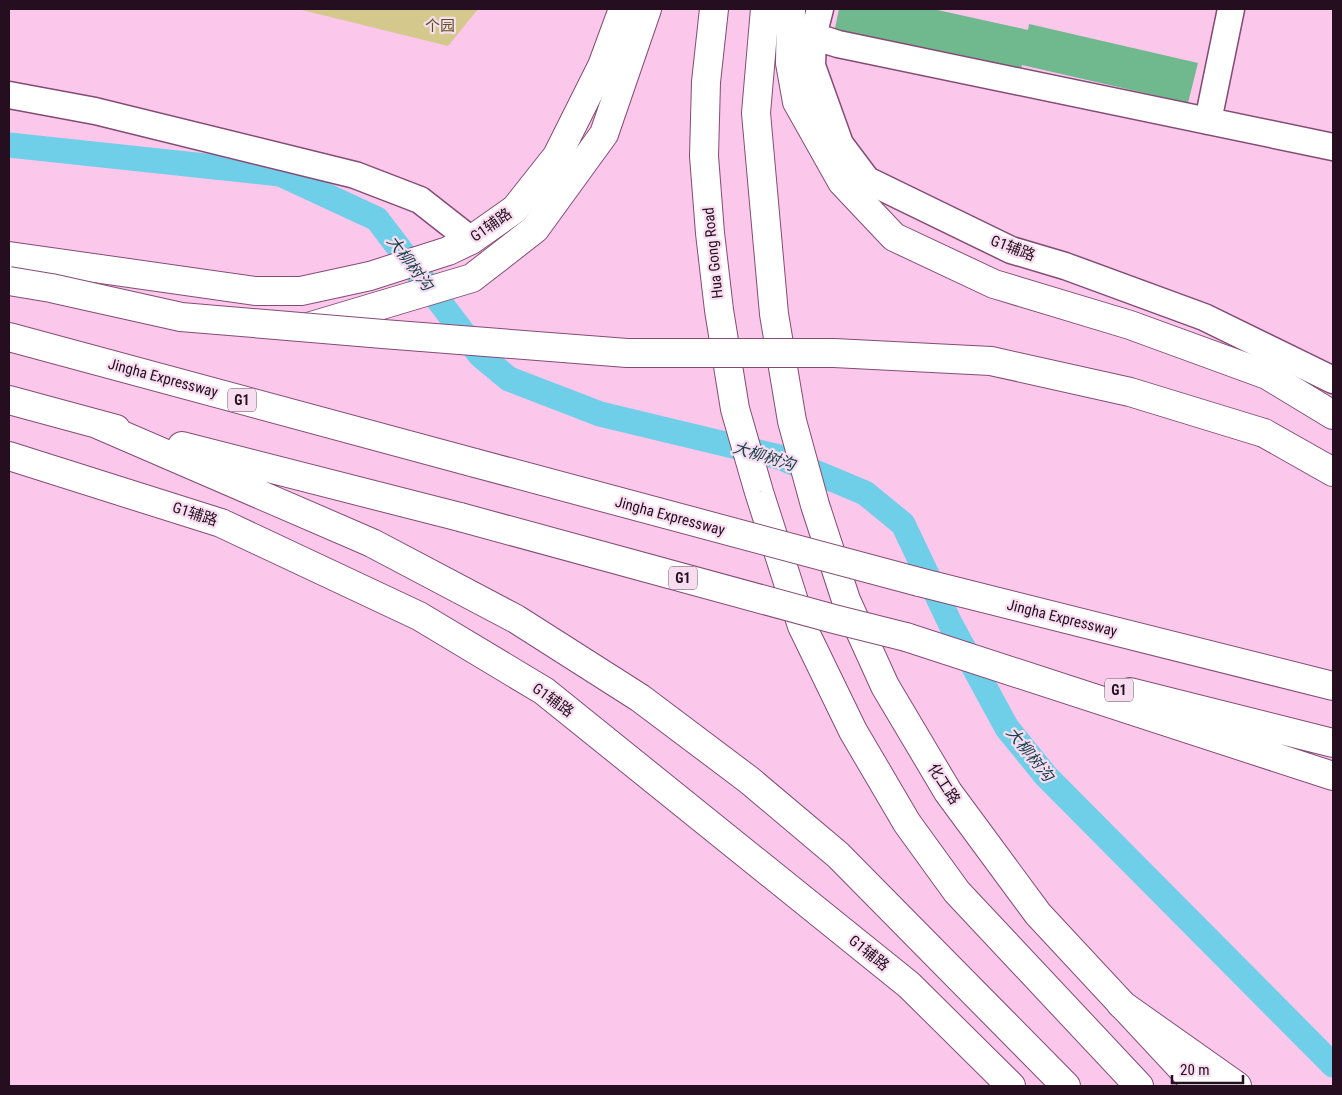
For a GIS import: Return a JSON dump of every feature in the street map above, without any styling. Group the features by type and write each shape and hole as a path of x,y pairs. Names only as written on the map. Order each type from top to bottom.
{"main road":[{"name":"G1辅路","path":"9,256 255,291 301,291 370,276 459,245 515,209 557,156 602,66 623,9"},
{"path":"307,327 472,278 535,229 604,134 647,9"},
{"name":"Hua Gong Road","path":"714,9 706,82 704,156 719,310 735,409 759,492 802,626 853,732 907,822 957,892 1139,1086"},
{"name":"化工路","path":"765,9 756,114 774,314 792,421 814,506 846,600 885,686 948,792 1038,914 1198,1086"},
{"path":"791,9 790,63 797,102 842,182 894,238 994,284 1130,325 1267,375 1333,415"},
{"path":"9,281 51,288 181,317 627,352 834,353 991,361 1130,392 1264,433 1333,472"},
{"name":"Jingha Expressway","path":"9,337 825,558 1333,686"},
{"name":"G1","path":"9,400 460,517 834,619 1333,743"},
{"path":"100,425 372,543 516,619 640,698 749,780 838,855 1066,1086"},
{"name":"G1辅路","path":"9,456 221,523 419,616 544,691 909,985 1011,1086"},
{"path":"906,637 1333,776"},
{"path":"1121,1004 1237,1086"}],"street":[{"name":"G1辅路","path":"820,9 813,36 812,66 840,144 867,180 1011,250 1064,266 1204,317 1333,380"},
{"path":"1208,121 1232,9"},
{"path":"813,36 848,46 1333,147"},
{"path":"9,95 95,112 355,175 420,200 459,245"}],"green space":[{"name":"个园","path":"298,9 478,9 448,46"}],"building":[{"path":"839,9 933,9 1028,30 1029,24 1198,63 1188,103 1022,65 1020,75 834,33"}],"waterway":[{"name":"大柳树沟","path":"9,145 280,174 377,219 480,355 509,379 600,414 779,457 865,493 903,524 951,625 1007,728 1046,776 1333,1065"}]}
